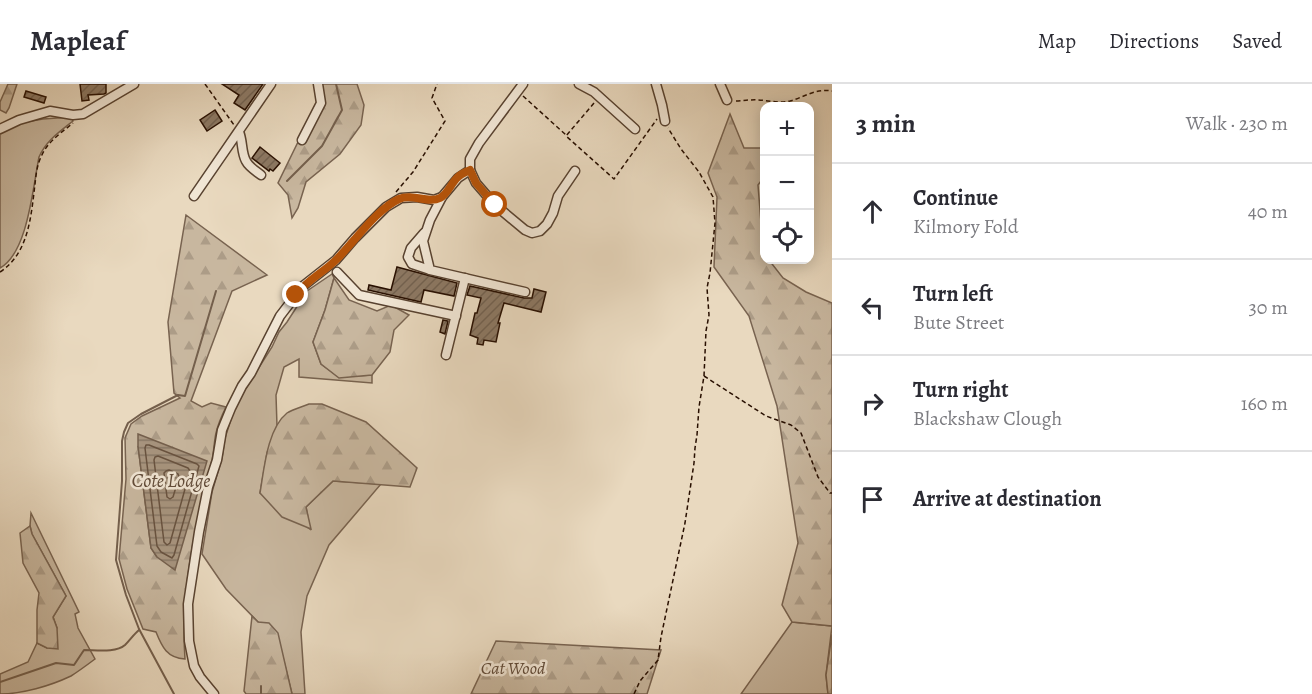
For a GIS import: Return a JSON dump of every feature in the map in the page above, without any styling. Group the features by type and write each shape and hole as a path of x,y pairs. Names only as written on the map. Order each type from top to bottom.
{"street":[{"path":"0,129 18,120 50,111 73,116 83,114 134,84"},
{"path":"194,196 271,84"},
{"path":"302,140 321,103 318,84"},
{"path":"579,84 594,92 635,129"},
{"path":"656,84 664,121"},
{"path":"720,84 727,100"},
{"path":"520,87 470,159 470,170 476,183 495,205 525,230 532,233 540,231 547,224 558,196 575,171"},
{"path":"239,132 245,159 261,175"},
{"path":"430,270 423,241 435,209 458,177 470,170"},
{"path":"214,694 207,688 194,666 188,622 190,588 198,532 208,487 225,424 235,399 251,373 273,328 303,286 336,260 386,207 401,198 417,197 434,200 442,197"},
{"path":"426,232 411,248 408,257 412,264 525,291"},
{"path":"337,272 359,295 456,316"},
{"path":"446,355 465,278"}],"path":[{"path":"205,84 239,132"},
{"path":"386,207 413,172 445,121 432,98 437,84"},
{"path":"520,87 566,135 614,179 663,111"},
{"path":"727,100 787,102 814,92 832,91"},
{"path":"566,135 599,97"},
{"path":"0,272 9,266 19,254 23,244 30,220 40,158 46,148 83,114"},
{"path":"634,694 640,681 658,660 687,507 704,376 709,315 707,288 715,223 713,197 664,121"},
{"path":"704,376 766,416 791,425 801,433 818,477 832,493"}],"green space":[{"path":"8,84 17,84 6,113 0,110 0,102"},
{"path":"322,84 357,84 364,105 361,125 340,154 306,182 298,208 292,218 288,195 278,183 298,142 302,144 325,102"},
{"path":"730,114 744,148 760,148 760,182 758,185 760,264 772,264 783,278 806,292 832,303 832,626 792,622 782,605 798,543 777,406 749,316 714,267 717,197 708,173"},
{"path":"71,117 73,121 49,141 39,157 23,234 9,260 0,268 0,133 20,123"},
{"path":"186,215 267,275 232,291 191,401 202,407 211,403 226,407 216,433 190,559 185,608 185,659 169,654 156,632 143,629 127,589 119,559 126,479 125,438 131,424 142,416 180,398 174,393 168,322","holes":["138,446 157,557 151,548"]},
{"path":"332,274 334,278 313,342 321,364 339,377 372,375 372,383 299,377 299,359 284,367 276,395 277,426 267,453 260,493 310,529 306,507 333,481 381,484 329,545 307,596 301,632 305,694 292,694 277,633 258,622 226,589 202,554 212,492 234,410 279,332 307,291"},
{"path":"334,278 349,300 377,311 391,305 409,315 394,330 390,352 372,375 339,378 321,364 313,342"},
{"path":"309,404 322,404 366,422 417,468 410,487 333,481 306,507 311,529 282,517 260,493 265,462 271,439 280,420 287,413"},
{"path":"31,513 79,612 75,614 78,628 95,659 71,676 54,683 27,691 0,694 0,674 28,662 37,643 47,648 57,628 53,617 66,596 32,534"},
{"path":"30,526 32,534 66,596 53,617 57,628 58,649 47,648 37,643 39,593 23,563 20,533"},
{"path":"252,616 258,622 269,623 278,633 292,694 246,694 244,691"},
{"path":"792,622 832,626 826,675 828,694 741,694"},
{"path":"832,634 832,694 828,694 826,675"},
{"name":"Cat Wood","path":"496,641 661,650 647,694 471,694"}],"water":[{"name":"Cote Lodge","path":"138,434 207,461 175,570 157,557 151,548"}],"building":[{"path":"80,84 106,84 106,93 88,95 89,100 82,101"},
{"path":"222,84 263,84 245,110 234,103 239,95"},
{"path":"26,91 46,97 44,103 24,97"},
{"path":"215,110 222,121 207,131 200,120"},
{"path":"260,147 280,163 273,171 270,169 269,171 252,158"},
{"path":"397,267 457,283 454,296 424,290 421,302 368,290 369,285 391,290"},
{"path":"470,286 524,298 532,298 534,289 546,292 541,312 504,303 498,323 500,323 496,342 484,340 483,345 477,344 478,338 470,335 481,298 467,295"},
{"path":"443,320 448,321 445,334 440,332"}],"waterway":[{"path":"287,181 322,146 342,110 336,84"},
{"path":"174,694 139,629 116,560 122,481 122,441 128,423 178,395 185,396 216,291"},
{"path":"0,682 56,663 74,665 84,650 121,648 139,630"},
{"path":"261,686 261,694"}],"route":[{"path":"296,295 311,278 336,260 386,207 401,198 417,197 434,200 442,197 458,177 470,170 476,183 495,205"}]}
